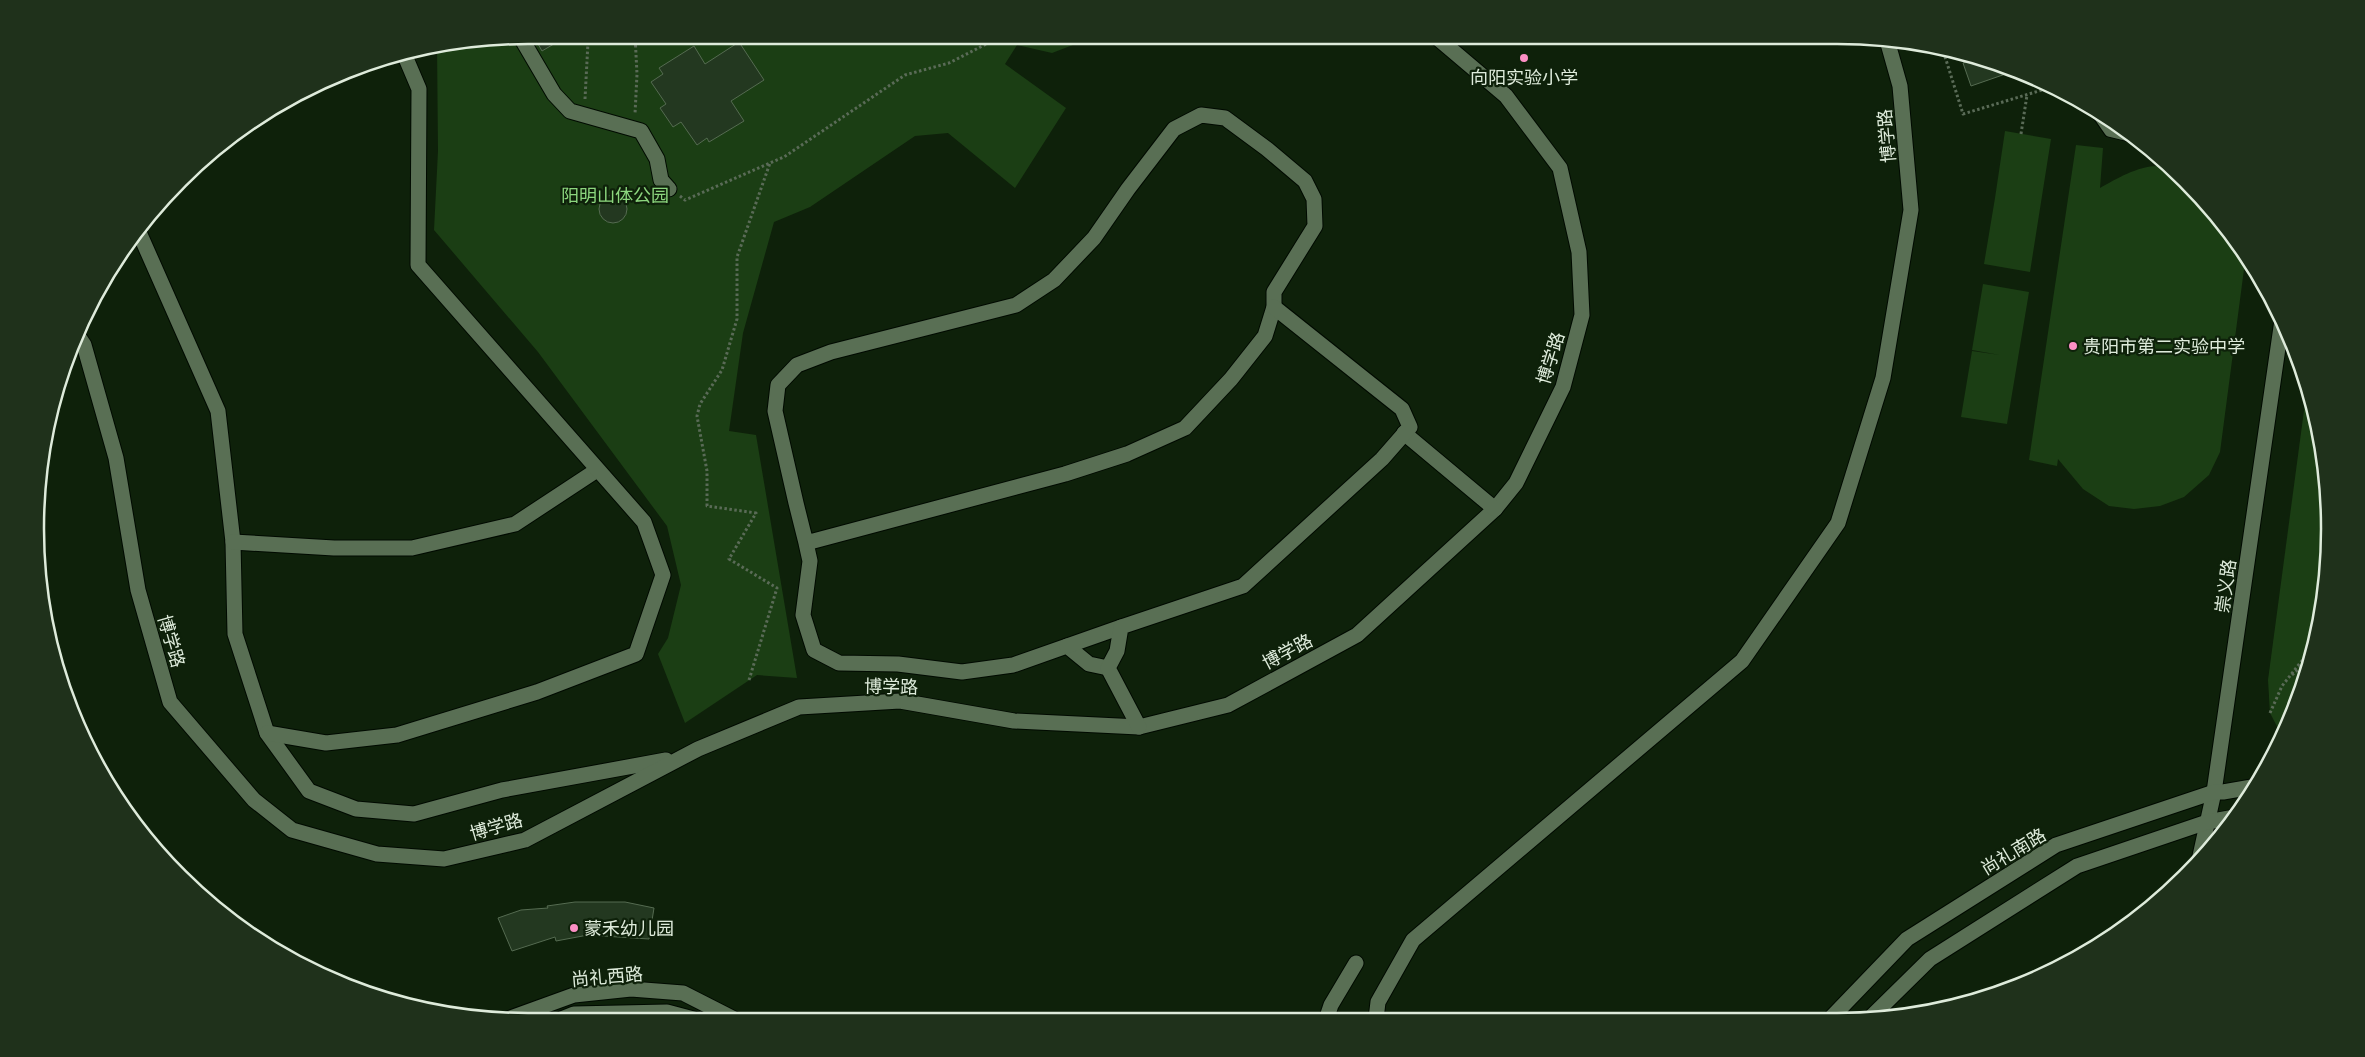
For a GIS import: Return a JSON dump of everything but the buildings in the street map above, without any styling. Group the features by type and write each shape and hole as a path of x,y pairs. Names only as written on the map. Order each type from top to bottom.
{"street":[{"path":"525,44 554,94 570,110 641,131 657,160 661,180 670,189"},
{"name":"博学路","path":"82,342 116,458 138,590 170,702 254,800 292,830 377,854 444,859 525,840 682,757 799,707 900,701 1014,721 1139,727 1228,705 1357,635 1495,509 1516,483 1562,387 1582,315 1579,252 1560,168 1506,96 1445,44"},
{"name":"博学路","path":"1377,1013 1378,1002 1413,940 1742,661 1838,523 1883,378 1911,210 1900,86 1889,47"},
{"path":"267,733 326,743 397,735 537,692 636,654 662,575 644,522 418,265 419,89 406,59"},
{"path":"806,543 1065,474 1127,454 1185,428 1231,379 1265,336 1274,308 1274,292 1315,226 1314,199 1305,181 1268,148 1225,118 1201,115 1174,129 1128,189 1094,238 1054,280 1016,304 830,352 797,365 778,385 775,411 810,561 803,615 814,650 839,664 898,664 962,672 1013,665 1243,586 1382,459 1410,427 1402,409 1274,308"},
{"path":"141,237 218,411 233,542 236,634 267,733 309,791 356,809 414,814 502,790 682,757"},
{"name":"崇义路","path":"2202,847 2214,792 2280,334"},
{"path":"1404,433 1495,509"},
{"path":"233,542 334,548 412,548 515,524 598,470"},
{"path":"1108,668 1117,651 1122,627"},
{"path":"1067,646 1089,664 1108,668"},
{"path":"1108,668 1139,727"},
{"name":"尚礼南路","path":"1836,1013 1907,939 2056,845 2214,792 2246,788"},
{"path":"1877,1011 1930,959 2077,866 2207,822 2225,819"},
{"path":"1328,1013 1331,1005 1356,963"},
{"name":"尚礼西路","path":"525,1013 574,996 631,989 683,993 722,1013"},
{"name":"尚礼西路","path":"620,1013 670,1013"}],"lane":[{"path":"2103,123 2109,132 2119,134"}],"path":[{"path":"585,115 588,44"},
{"path":"634,129 637,74 635,44"},
{"path":"670,189 685,200 784,157 905,75 949,64 987,44"},
{"path":"1945,56 1963,114 2042,90"},
{"path":"2021,134 2027,95"},
{"path":"748,680 777,588 729,559 756,513 707,506 707,471 696,416 700,404 722,370 737,318 737,257 770,163"},
{"path":"2270,712 2286,681 2304,657"},
{"path":"2286,681 2301,668"}],"green space":[{"name":"阳明山体公园","path":"528,44 1076,44 1052,53 1017,45 1005,64 1066,108 1015,188 948,133 915,136 810,207 774,222 743,333 729,431 756,435 797,678 757,675 685,723 658,654 668,638 681,585 667,526 538,352 434,230 438,151 437,53 497,45"},
{"path":"2005,131 2051,139 2030,272 1984,264"},
{"path":"2076,145 2103,148 2100,188 2135,171 2158,166 2201,209 2244,266 2220,452 2209,475 2184,497 2160,506 2134,509 2109,506 2083,489 2058,459 2057,466 2029,460"},
{"path":"1983,284 2029,292 2007,424 1961,417 1972,351 2000,355 1972,350"},
{"path":"2305,403 2317,465 2321,528 2320,560 2317,592 2305,654 2296,684 2278,728 2270,713 2268,680"}],"place":[{"name":"向阳实验小学","path":"1524,58"},
{"name":"贵阳市第二实验中学","path":"2073,346"},
{"name":"蒙禾幼儿园","path":"574,928"}]}
